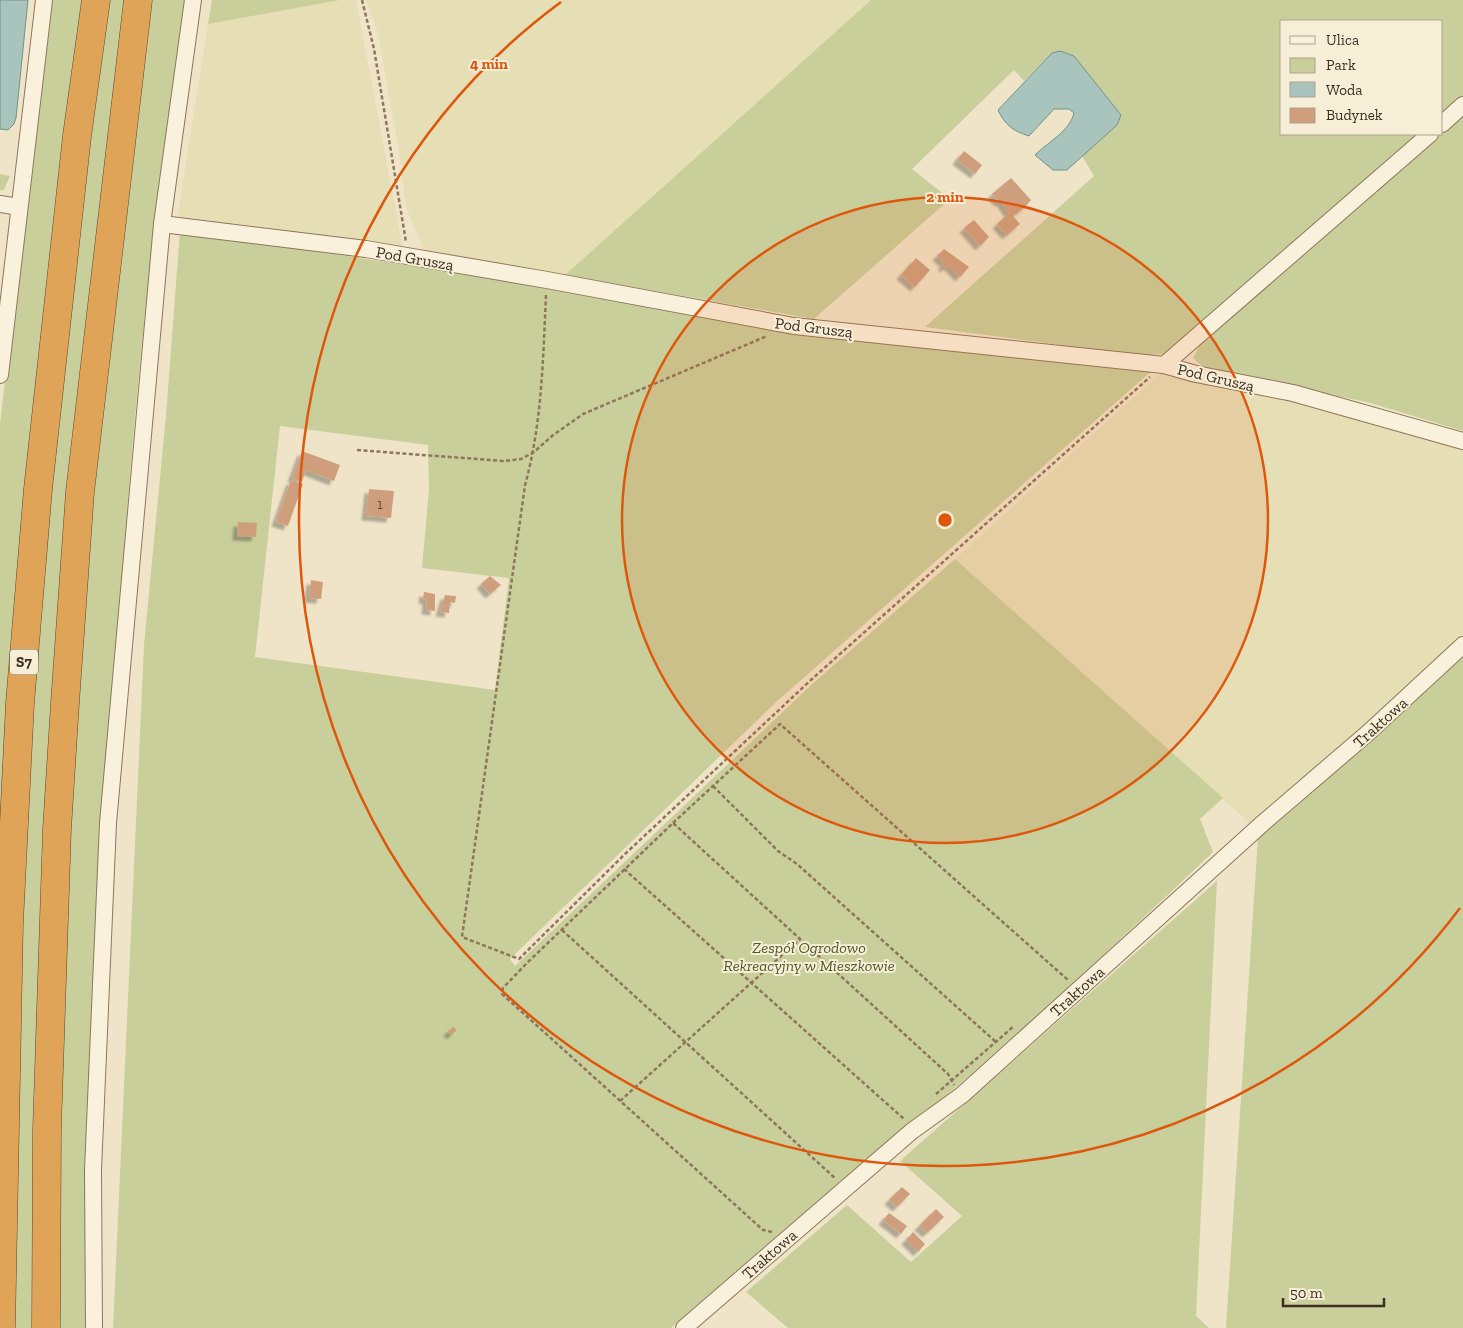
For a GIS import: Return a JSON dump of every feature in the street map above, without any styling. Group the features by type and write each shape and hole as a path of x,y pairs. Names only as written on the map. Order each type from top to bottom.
{"highway":[{"name":"S7","path":"1,1328 9,923 20,703 38,489 77,136 96,0"},
{"path":"46,1328 46,1129 57,829 65,703 80,492 138,0"}],"street":[{"path":"0,375 44,0"},
{"path":"94,1328 93,1170 108,823 162,224 193,0"},
{"path":"1443,123 1463,105"},
{"path":"1164,365 1429,135"},
{"path":"0,204 19,207"},
{"name":"Pod Gruszą","path":"162,224 366,249 409,258 547,280 794,326 1164,365 1196,374 1294,394 1463,441"},
{"name":"Traktowa","path":"684,1328 912,1131 962,1095 1263,823 1369,732 1463,645"}],"path":[{"path":"362,0 374,49 409,258"},
{"path":"547,280 543,371 534,452 524,485 462,937 519,959 625,854 812,678 1164,365"},
{"path":"357,450 502,461 521,459 534,452 552,436 583,414 794,326"},
{"path":"776,1233 763,1230 502,994 503,988 624,869 780,724 1068,980 1061,986"},
{"path":"713,786 778,851 797,864 996,1042"},
{"path":"673,823 948,1074 952,1080"},
{"path":"624,869 906,1121 899,1126"},
{"path":"562,930 838,1180 831,1186"},
{"path":"620,1101 800,938"},
{"path":"932,1098 1018,1023"}],"shaded area":[{"path":"340,0 356,0 403,249 177,220 208,24"},
{"path":"366,0 871,0 565,275 425,253 406,207 400,158 378,33"},
{"path":"1164,370 1293,399 1463,446 1463,634 1254,827 955,559"}],"green space":[{"path":"51,0 87,0 0,942 0,423"},
{"path":"107,0 129,0 32,1328 10,1328 14,1104 33,709 61,376"},
{"path":"149,0 187,0 163,165 143,330 128,496 108,829 87,1328 52,1328 61,976 90,529"},
{"path":"212,0 340,0 208,24"},
{"path":"871,0 1463,0 1463,97 1443,114 1443,20 1280,20 1280,135 1419,135 1166,354 1138,355 925,327 1094,176 1082,156 1117,125 1052,53 1024,81 1014,70 912,169 950,199 814,319 565,275"},
{"path":"1463,111 1463,431 1367,402 1206,370 1193,358 1204,337 1435,135 1443,135 1443,128"},
{"path":"0,174 10,176 4,190 0,190"},
{"name":"Zespół Ogrodowo Rekreacyjny w Mieszkowie","path":"180,231 593,293 1155,368 775,703 510,959 515,966 810,686 955,559 1223,798 1200,819 1213,852 1095,963 975,1071 671,1328 113,1328 144,645 166,415","holes":["280,426 428,445 429,489 422,568 509,578 495,690 255,657"]},
{"path":"1463,656 1463,1328 1226,1328 1258,837"},
{"path":"1217,881 1196,1316 1209,1328 788,1328 746,1292 847,1205 911,1262 962,1216 900,1161"}],"water":[{"path":"0,0 28,0 16,118 14,124 8,130 0,129"},
{"path":"1060,51 1074,56 1121,115 1117,125 1067,170 1053,170 1035,155 1068,126 1074,113 1069,109 1054,109 1029,136 1010,127 998,110 1052,53"}],"building":[{"path":"964,151 982,165 975,174 957,160"},
{"path":"1011,178 1031,200 1013,216 1020,224 1007,235 997,224 1009,213 1001,201 999,202 992,194"},
{"path":"974,220 989,237 980,246 964,228"},
{"path":"944,249 969,267 960,277 948,265 945,268 942,265 945,263 937,256"},
{"path":"916,258 930,270 915,287 901,275"},
{"path":"302,451 340,465 334,481 306,470 302,482 292,478"},
{"path":"291,480 303,484 288,526 276,522"},
{"path":"369,489 394,491 391,518 366,516"},
{"path":"238,522 257,523 256,537 237,536"},
{"path":"490,576 501,585 490,594 481,584"},
{"path":"311,580 323,582 321,599 309,598"},
{"path":"424,592 435,594 435,611 426,610 427,600 423,599"},
{"path":"445,595 456,596 455,603 450,602 449,613 440,612"},
{"path":"453,1027 457,1030 451,1035 448,1031"},
{"path":"902,1187 910,1194 897,1207 889,1200"},
{"path":"936,1209 944,1217 927,1233 919,1226"},
{"path":"889,1213 907,1226 901,1234 883,1220"},
{"path":"913,1232 925,1244 918,1252 906,1240"}]}
